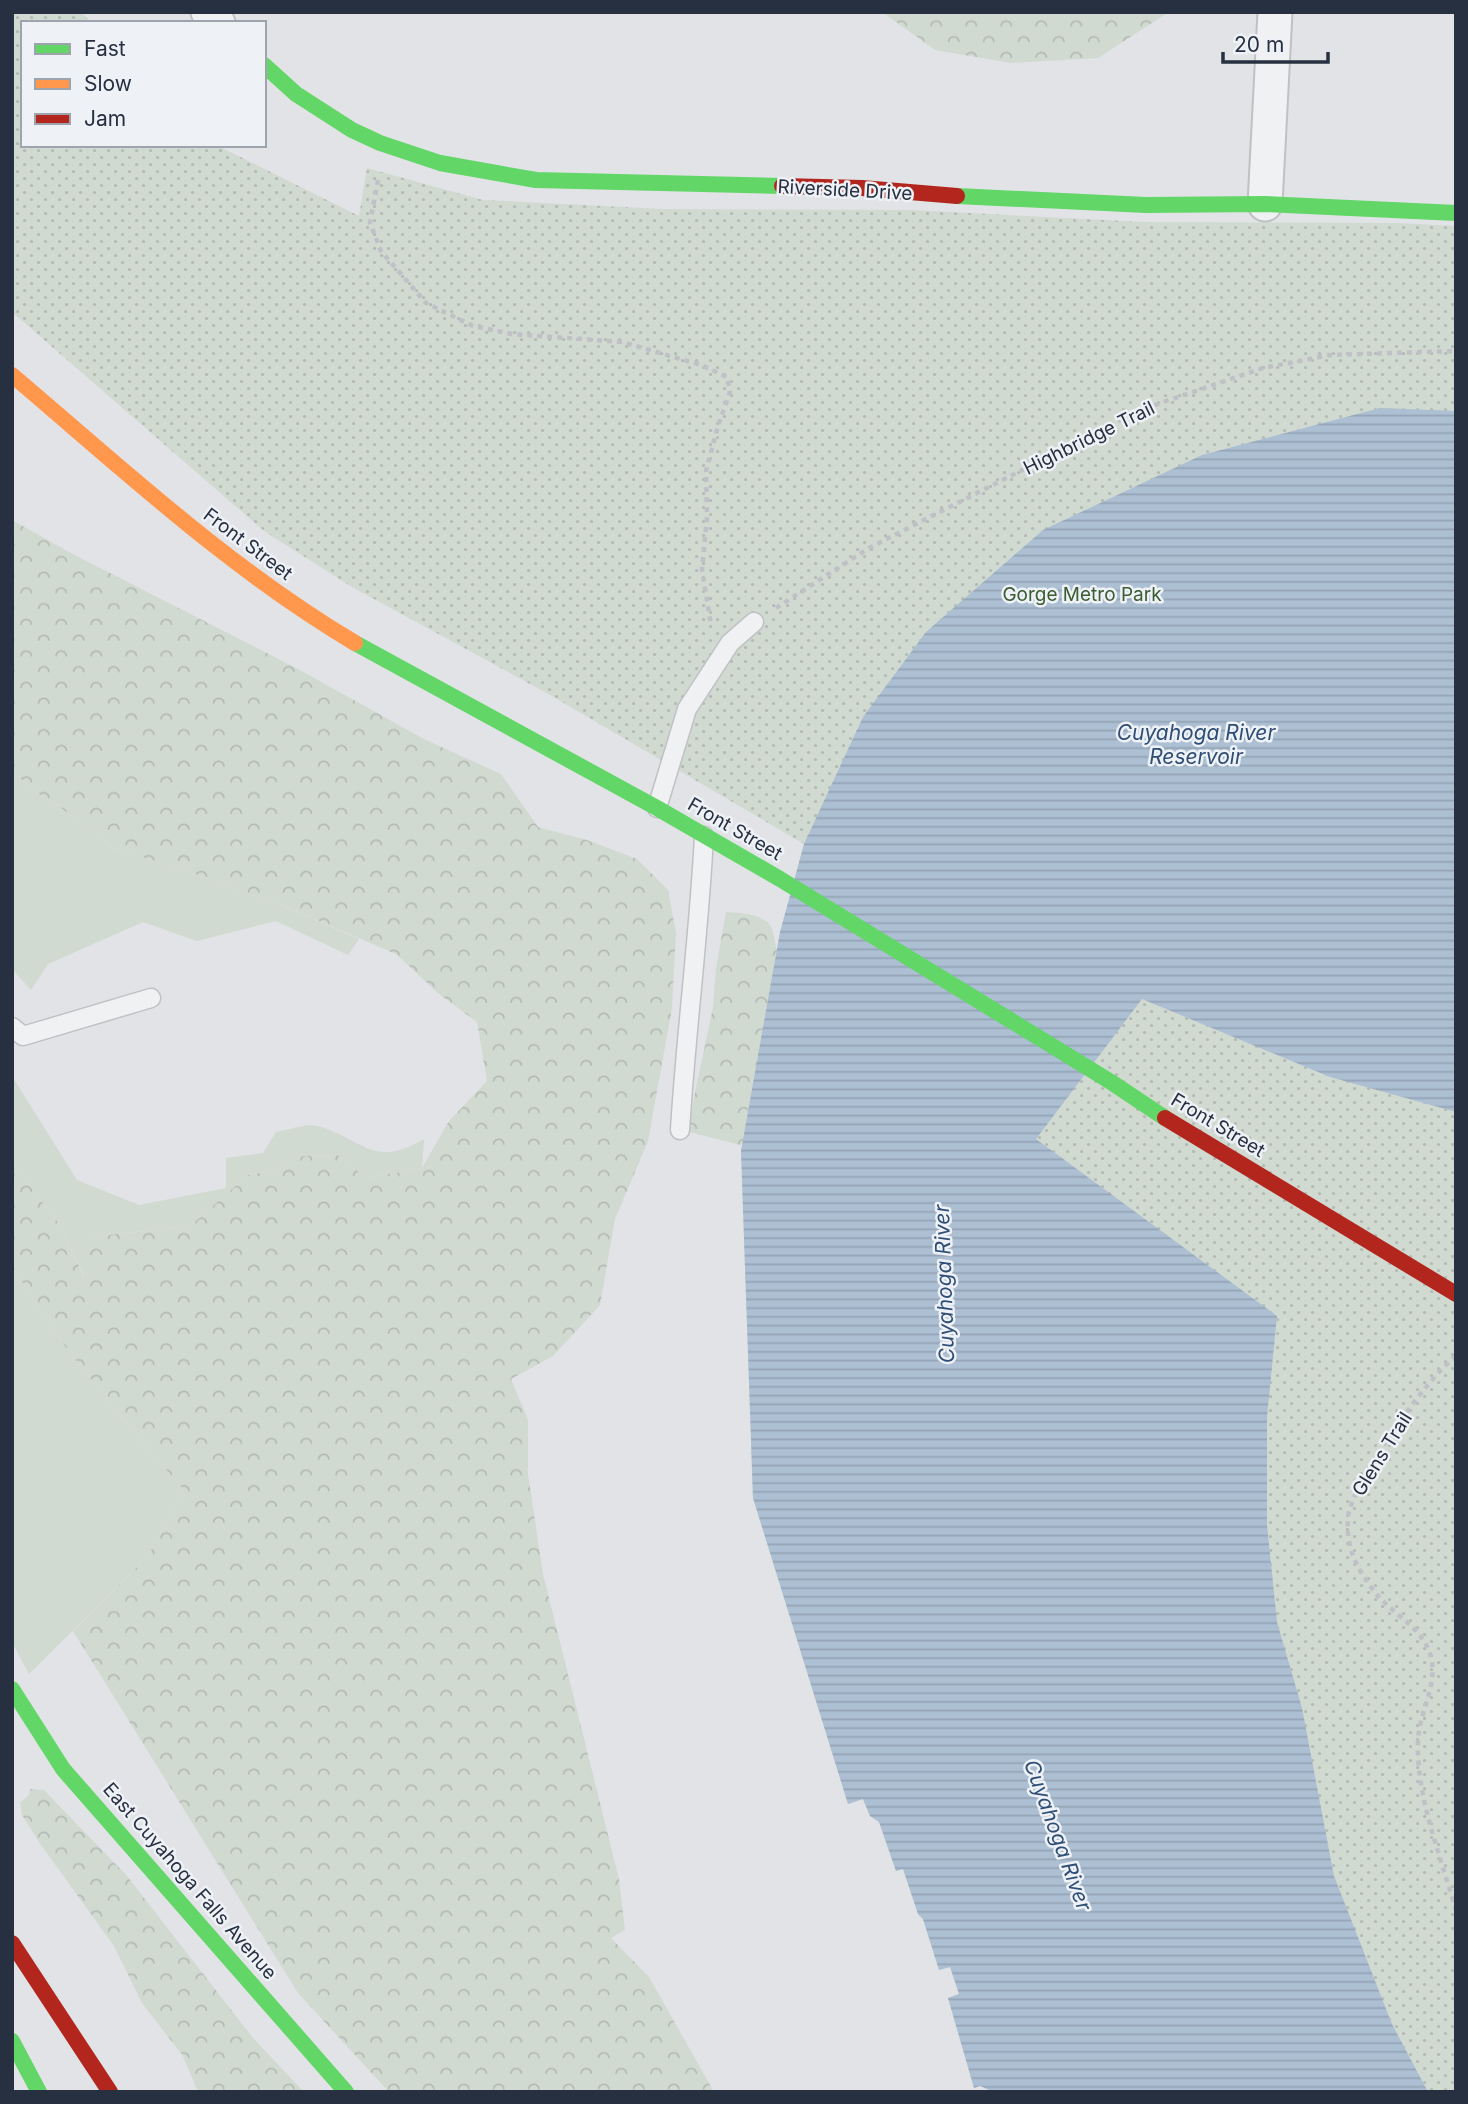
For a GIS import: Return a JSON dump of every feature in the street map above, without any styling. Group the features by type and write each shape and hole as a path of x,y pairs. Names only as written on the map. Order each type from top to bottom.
{"main road":[{"name":"Riverside Drive","path":"266,67 298,95 345,126 394,149 419,158 490,174 536,180 862,188 917,194 1146,205 1265,204 1456,213"},
{"name":"Front Street","path":"12,375 237,565 321,623 780,878 1152,1110 1456,1294"},
{"name":"East Cuyahoga Falls Avenue","path":"12,1689 63,1769 346,2092"},
{"path":"12,1943 110,2092"},
{"path":"12,2041 39,2092"}],"street":[{"path":"1265,204 1275,12"}],"lane":[{"path":"657,808 687,709 730,643 754,622"},
{"path":"680,1130 704,836"},
{"path":"12,1027 23,1036 151,998"}],"path":[{"path":"394,149 376,184 370,223 381,251 426,303 473,326 512,334 622,342 701,365 727,377 730,392 706,471 707,517 702,569 709,620 723,655"},
{"name":"Highbridge Trail","path":"754,622 869,548 1140,410 1263,368 1317,357 1456,351"},
{"name":"Glens Trail","path":"1456,1356 1437,1374 1372,1463 1355,1492 1348,1515 1350,1549 1362,1574 1379,1597 1423,1639 1431,1657 1432,1673 1418,1740 1419,1765 1426,1803 1456,1911"}],"green space":[{"name":"Gorge Metro Park","path":"12,12 82,12 89,21 21,21 21,147 220,147 359,216 367,168 483,200 663,209 911,210 1143,222 1398,223 1456,226 1456,2092 994,2092 980,2086 974,2088 948,1998 959,1994 951,1967 939,1970 903,1869 896,1871 879,1822 870,1816 863,1799 848,1804 753,1498 741,1151 777,951 804,844 552,696 352,587 264,531 12,312"},
{"path":"882,12 1169,12 1098,58 1011,63 935,50"},
{"path":"12,520 298,669 424,739 501,774 538,827 587,840 637,859 668,890 676,933 672,1008 648,1141 615,1219 600,1305 553,1356 511,1379 528,1420 528,1474 543,1574 619,1879 625,1930 611,1938 649,1977 714,2092 389,2092 298,1993 73,1631 148,1556 183,1489 130,1428 53,1331 12,1266 12,1163 60,1225 84,1277 90,1237 190,1226 248,1175 271,1171 303,1156 338,1155 366,1178 422,1168 449,1121 487,1081 477,1022 439,994 396,954 274,902 172,866 114,849 56,804 37,793 12,771"},
{"path":"12,771 37,793 56,804 114,849 172,866 274,902 359,939 348,955 276,921 197,941 143,922 48,964 31,990 12,969"},
{"path":"726,912 752,915 764,920 772,929 777,951 743,1143 740,1145 689,1132 713,1007 716,968"},
{"path":"12,1076 77,1180 139,1205 226,1188 226,1158 263,1153 276,1132 303,1126 318,1126 381,1152 407,1148 424,1139 422,1168 366,1178 338,1155 303,1156 271,1171 248,1175 190,1226 90,1237 85,1278 60,1225 12,1163"},
{"path":"12,1266 53,1331 130,1428 183,1489 148,1556 29,1674 12,1642"},
{"path":"30,1789 44,1790 127,1876 253,2038 304,2092 198,2092 183,2056 142,2003 114,1946 22,1815 20,1803 29,1795"}],"water":[{"name":"Cuyahoga River Reservoir","path":"1380,408 1456,411 1456,1112 1330,1077 1142,999 1036,1139 1277,1316 1267,1417 1267,1525 1277,1622 1302,1708 1334,1876 1392,2024 1428,2092 994,2092 980,2086 974,2088 948,1998 959,1994 950,1967 939,1970 903,1869 896,1871 879,1822 870,1816 863,1799 848,1804 753,1498 741,1151 780,932 804,844 863,717 926,632 1043,530 1202,455"}],"traffic: fast":[{"path":"266,67 296,94 352,130 380,143 440,163 536,180 782,186"},
{"path":"957,196 1146,205 1265,204 1456,213"},
{"path":"355,643 657,808 780,879 1111,1082 1165,1118"},
{"path":"12,1689 63,1769 346,2092"},
{"path":"12,2041 39,2092"}],"traffic: slow":[{"path":"12,375 136,482 221,550 264,583 355,643"}],"traffic: jam":[{"path":"782,186 862,188 957,196"},
{"path":"1165,1118 1456,1294"},
{"path":"12,1943 110,2092"}],"water label":[{"name":"Cuyahoga River","path":"944,1284"},
{"name":"Cuyahoga River","path":"1058,1835"}]}
